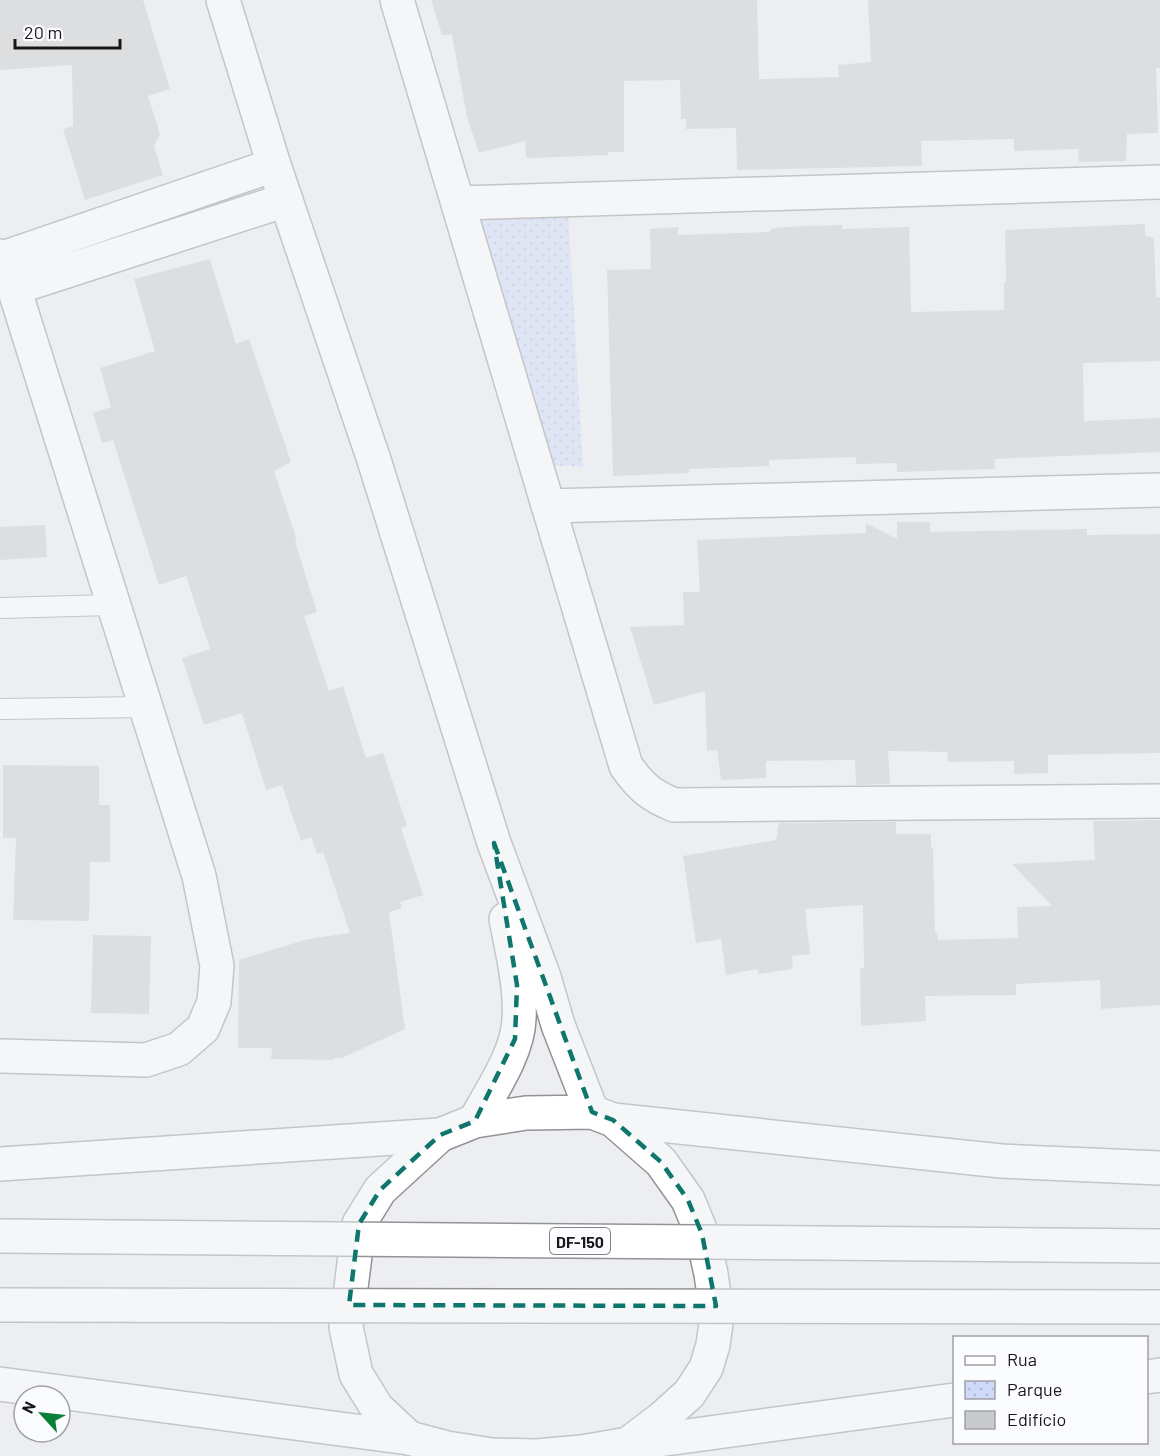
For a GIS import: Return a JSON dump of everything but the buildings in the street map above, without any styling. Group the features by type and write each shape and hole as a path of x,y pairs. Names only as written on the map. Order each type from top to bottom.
{"main road":[{"path":"397,0 626,766 640,785 655,797 674,805 1160,801"},
{"path":"226,2 274,165 374,460 494,843 544,977 558,1025 602,1116 661,1162 688,1200 702,1234 717,1316 713,1346 706,1368 689,1394 628,1444"},
{"path":"5,267 274,165"},
{"path":"459,203 1160,182"},
{"path":"5,267 286,200"},
{"path":"0,1056 146,1060 179,1049 203,1028 214,1002 217,966 199,876 5,267"},
{"path":"548,506 1160,490"},
{"path":"475,1120 508,1059 519,1020 518,985 494,843"},
{"path":"409,1438 377,1408 356,1374 346,1327 359,1224 380,1190 440,1135 475,1120 526,1113 602,1116 1001,1161 1160,1168"},
{"path":"0,1164 440,1135"},
{"name":"DF-150","path":"0,1236 1160,1246"},
{"path":"0,1305 1160,1307"},
{"path":"0,1384 409,1438 447,1448 492,1455 536,1456 582,1452 953,1400"}],"lane":[{"path":"0,608 112,604"},
{"path":"0,709 145,707"}],"highlighted area":[{"path":"494,843 592,1112 613,1120 661,1162 688,1200 702,1234 716,1306 349,1305 359,1224 380,1190 440,1135 475,1121 515,1039 517,985"}],"green space":[{"path":"568,210 583,467 549,465 473,227 480,216"}]}
